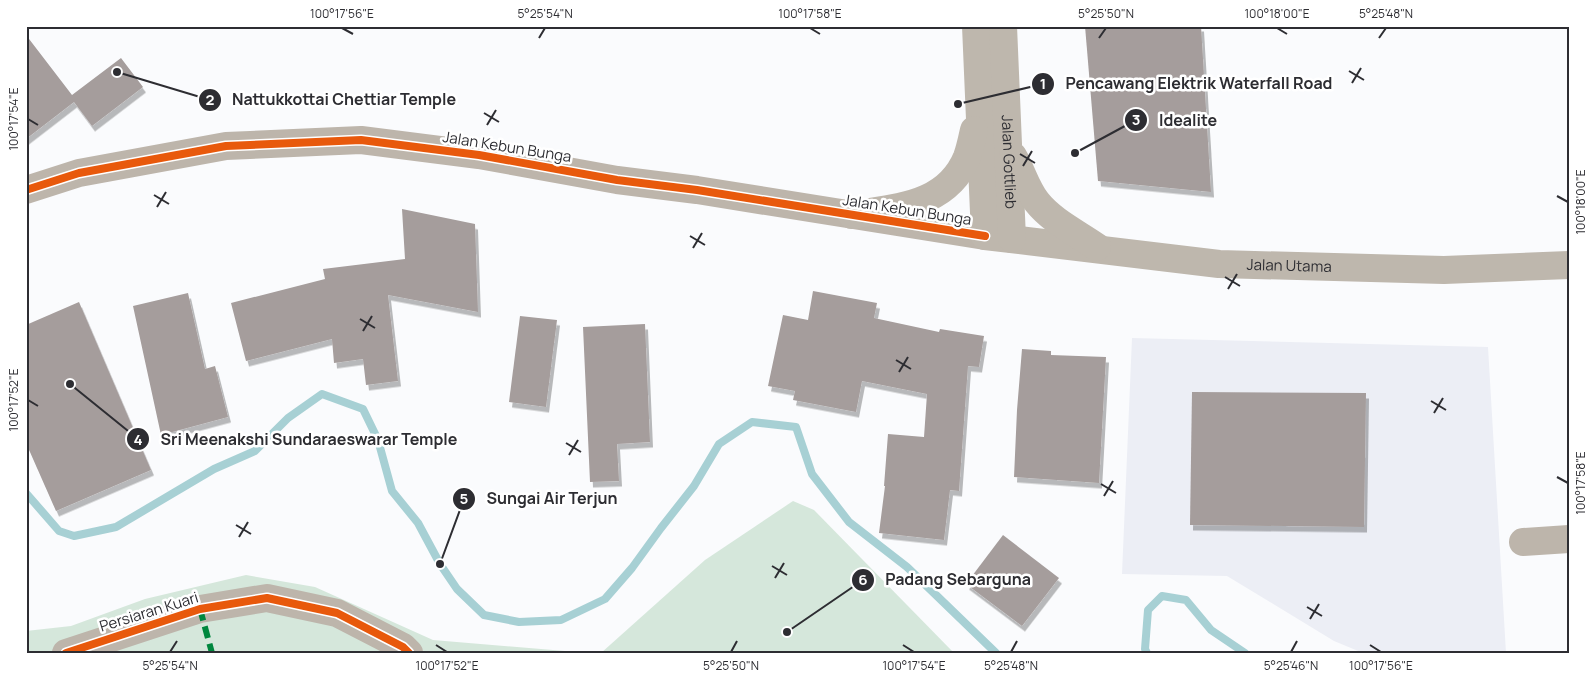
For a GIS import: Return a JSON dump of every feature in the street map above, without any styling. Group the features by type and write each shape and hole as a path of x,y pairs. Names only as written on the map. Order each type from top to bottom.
{"main road":[{"name":"Jalan Gottlieb","path":"976,26 985,236"},
{"name":"Jalan Gottlieb","path":"1003,26 1012,239"},
{"path":"852,215 907,205 936,195 946,188 954,180 968,156 980,106"},
{"path":"1008,146 1020,168 1025,183 1037,202 1054,218 1100,250"},
{"name":"Jalan Utama","path":"985,236 1229,264 1444,270 1569,265"}],"street":[{"name":"Jalan Kebun Bunga","path":"26,190 79,173 226,146 361,140 479,155 617,180 697,190 985,236"},
{"path":"1523,542 1569,538"},
{"name":"Persiaran Kuari","path":"66,653 200,609 267,598 337,613 403,647 409,653"}],"shaded area":[{"path":"1132,338 1488,347 1506,653 1363,653 1334,641 1227,576 1122,574"}],"green space":[{"path":"793,501 814,510 954,653 601,653 705,560"},
{"path":"246,575 315,587 433,640 589,653 26,653 26,631 71,626 145,599"}],"building":[{"path":"1085,26 1201,26 1211,192 1098,181"},
{"path":"26,35 72,95 121,58 143,87 92,126 74,102 26,139"},
{"path":"402,209 475,224 478,312 388,295 398,381 366,385 363,359 334,363 332,339 246,361 231,303 325,279 323,269 405,259"},
{"path":"813,291 877,303 874,318 939,332 940,329 984,336 979,367 968,366 959,491 950,490 944,540 879,533 885,486 888,434 924,437 927,394 862,381 856,412 793,400 795,391 768,386 783,315 808,320"},
{"path":"188,293 205,369 215,366 228,417 161,435 133,306"},
{"path":"79,302 151,470 56,511 26,443 26,325"},
{"path":"520,316 557,320 546,407 509,402"},
{"path":"645,324 650,442 617,444 619,481 590,482 583,327"},
{"path":"1022,349 1051,351 1051,355 1106,357 1099,483 1014,477"},
{"path":"1192,392 1366,393 1364,527 1190,525"},
{"path":"1003,535 1059,578 1022,626 966,584"}],"waterway":[{"path":"26,493 59,531 74,536 116,527 214,469 255,451 288,418 322,394 363,409 378,440 392,491 418,523 440,564 457,589 484,615 519,622 561,620 605,599 632,568 694,486 719,444 752,422 796,427 812,474 849,522 907,567 996,653"},
{"path":"1147,653 1145,649 1148,610 1162,596 1186,600 1211,630 1245,653"}],"marked path":[{"path":"200,609 212,653"}],"cycle path":[{"path":"26,190 79,173 226,146 361,140 479,155 617,180 697,190 985,236"},
{"path":"66,653 200,609 267,598 337,613 403,647 409,653"}],"place":[{"name":"Nattukkottai Chettiar Temple","path":"117,72"},
{"name":"Pencawang Elektrik Waterfall Road","path":"958,104"},
{"name":"Idealite","path":"1075,153"},
{"name":"Sri Meenakshi Sundaraeswarar Temple","path":"70,384"},
{"name":"Sungai Air Terjun","path":"440,564"},
{"name":"Padang Sebarguna","path":"787,632"}]}
